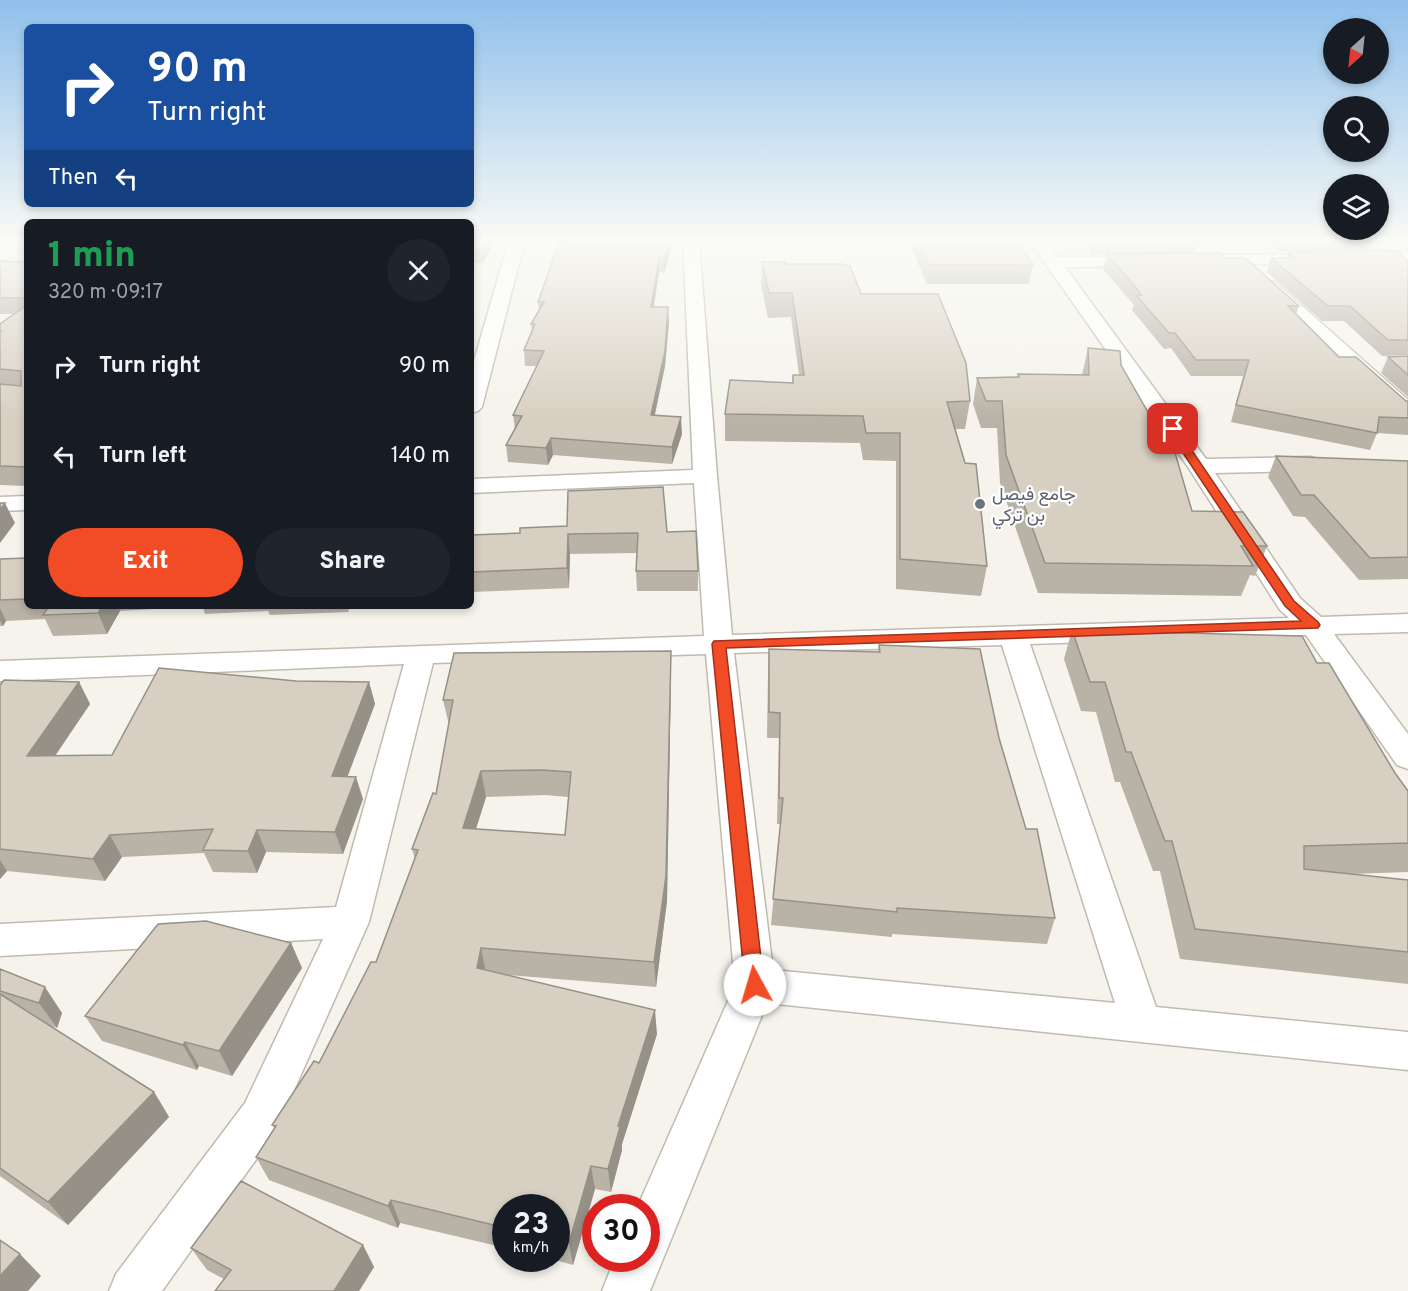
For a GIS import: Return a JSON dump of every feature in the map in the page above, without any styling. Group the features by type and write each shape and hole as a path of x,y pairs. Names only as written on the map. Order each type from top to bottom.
{"street":[{"path":"475,379 499,300"},
{"path":"660,1209 755,985 718,644 695,300"},
{"path":"1080,300 1199,466 1290,604 1313,625 1408,757"},
{"path":"1284,300 1408,411"},
{"path":"1356,364 1387,364"},
{"path":"1199,466 1327,463"},
{"path":"474,486 705,476"},
{"path":"0,504 24,503"},
{"path":"0,671 421,654 1408,623"},
{"path":"1013,634 1142,1024"},
{"path":"133,1291 260,1118 351,922 421,654"},
{"path":"0,939 351,922"},
{"path":"755,985 1408,1051"},
{"path":"626,1291 633,1272"}],"building":[{"path":"652,300 651,307 668,307 665,351 651,415 681,417 672,447 551,438 546,448 506,445 522,416 513,415 544,351 524,350 535,324 531,324 544,302 538,302"},
{"path":"793,300 941,300 966,363 970,401 947,402 965,463 976,464 987,566 900,559 900,433 866,433 863,416 725,414 730,380 793,383 793,375 804,375"},
{"path":"1141,300 1293,300 1299,306 1288,306 1339,357 1356,357 1408,401 1408,418 1379,417 1377,433 1236,405 1249,360 1196,360 1175,333 1169,333"},
{"path":"1321,300 1408,300 1408,340 1388,340 1350,306 1328,306"},
{"path":"24,307 24,467 0,466 0,384 21,386 21,371 0,369 0,324"},
{"path":"1088,348 1120,351 1121,365 1153,421 1166,422 1192,511 1243,512 1267,546 1241,546 1253,566 1045,563 1006,455 1002,401 986,401 977,378 1019,377 1018,374 1089,375"},
{"path":"1408,356 1408,375 1388,357"},
{"path":"1276,456 1408,461 1408,557 1370,558 1314,495 1301,495"},
{"path":"663,487 667,532 696,531 698,571 636,571 638,533 568,534 567,568 474,572 474,535 520,533 520,528 567,526 568,491"},
{"path":"24,558 24,599 0,600 0,559"},
{"path":"47,609 100,609 98,613 43,615"},
{"path":"1072,630 1302,636 1317,663 1329,663 1408,791 1408,843 1304,846 1304,869 1408,880 1408,952 1195,929 1172,841 1165,841 1131,752 1126,752 1105,682 1090,682"},
{"path":"879,645 980,649 999,738 1026,829 1037,829 1055,918 897,908 897,912 773,899 783,798 779,798 780,713 769,712 769,649 880,652"},
{"path":"671,651 666,876 654,962 481,948 477,968 655,1010 618,1126 620,1127 608,1169 591,1166 570,1240 570,1194 492,1194 492,1225 391,1200 388,1206 256,1157 276,1126 272,1125 314,1061 319,1063 371,962 376,962 418,850 412,849 433,793 436,794 453,700 443,700 454,653","holes":["481,771 571,772 565,835 463,828"]},
{"path":"159,668 296,681 369,682 332,776 356,777 335,832 257,830 248,851 203,850 213,829 110,835 93,859 0,849 0,685 4,680 79,682 27,756 112,755"},
{"path":"206,921 291,943 219,1051 185,1042 183,1045 85,1016 158,924"},
{"path":"0,969 45,987 39,1003 0,991"},
{"path":"0,994 154,1092 48,1202 0,1168"},
{"path":"241,1181 363,1245 334,1291 215,1291 231,1270 191,1248"},
{"path":"0,1240 20,1254 0,1276"}],"place":[{"name":"جامع فيصل بن تركي","path":"980,504"}],"route":[{"path":"755,985 718,644 1313,625 1290,604 1173,429"}]}
